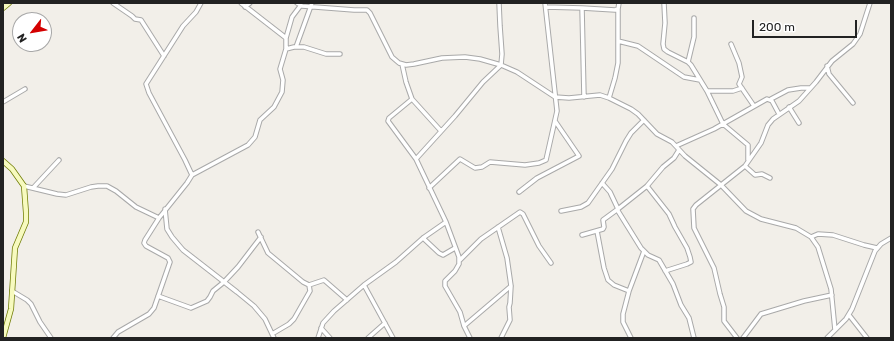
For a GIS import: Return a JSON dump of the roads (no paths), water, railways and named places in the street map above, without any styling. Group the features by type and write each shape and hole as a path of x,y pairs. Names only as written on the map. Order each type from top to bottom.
{"street":[{"path":"3,8 9,3"},
{"path":"113,3 135,19 141,20 164,56"},
{"path":"192,175 146,88 146,83 183,26 196,12 201,3"},
{"path":"241,3 286,38"},
{"path":"245,7 250,3"},
{"path":"416,159 483,82 501,65 502,54 499,3"},
{"path":"609,98 618,63 619,3"},
{"path":"664,3 664,49 688,62 707,91 723,124 748,145 748,161"},
{"path":"736,338 724,321 724,306 714,268 697,233 694,223 694,206 744,166 761,143 770,122 778,114 799,101 827,66 857,40 870,3"},
{"path":"113,338 118,332 149,314 154,308 170,260 146,246 144,240 159,218 192,175 253,141 260,120 274,107 282,92 283,80 280,69 286,49 286,38 292,17 299,4 367,10 370,13 392,58 396,62 402,64 414,64 442,58 465,57 501,65 517,72 555,97 584,97 600,95 631,109 657,134 672,142 679,150 721,185 738,204 753,216 796,228 811,237 818,247 822,264 830,284 836,330"},
{"path":"296,47 311,5"},
{"path":"429,188 460,159 475,168 482,167 490,162 532,165 546,160 557,111 545,5 618,9"},
{"path":"582,8 584,97"},
{"path":"688,62 694,37 694,18"},
{"path":"618,41 638,46 684,78 700,80"},
{"path":"731,44 742,77 739,82 754,106"},
{"path":"286,49 304,47 326,54 340,54"},
{"path":"402,64 412,99 441,131"},
{"path":"827,66 829,74 853,103"},
{"path":"707,91 732,91 742,88"},
{"path":"676,146 702,135 767,99 771,99 788,90 810,88"},
{"path":"3,102 26,89"},
{"path":"412,99 389,118 388,121 416,159 446,222 460,260"},
{"path":"771,99 778,114"},
{"path":"789,107 799,123"},
{"path":"561,211 585,206 612,169 631,132 644,120"},
{"path":"519,192 537,178 579,156 555,121"},
{"path":"582,235 604,228 603,220 647,186 663,167 674,158 679,150"},
{"path":"34,188 59,160"},
{"path":"3,161 24,186 26,222 15,248 10,309 3,338"},
{"path":"744,166 755,175 762,174 770,178"},
{"path":"602,184 610,192 630,232 644,251 648,255 658,258 673,284 689,318 694,338"},
{"path":"24,186 66,195 98,186 107,186 116,191 136,207 159,218"},
{"path":"647,186 669,214 687,248 690,257 691,262 665,271"},
{"path":"165,210 167,229 183,250 254,306 265,319 273,336 294,319 310,292 309,284"},
{"path":"470,338 464,326 460,312 444,284 460,264 460,260 481,239 519,213 522,213 539,246 551,263"},
{"path":"318,338 325,319 364,285 396,262 423,238 446,222"},
{"path":"498,228 507,258 511,286 509,307 510,320 501,338"},
{"path":"597,231 604,268 608,280 614,285 629,291"},
{"path":"258,232 268,253 303,282 309,284 324,280 347,300"},
{"path":"811,237 818,234 833,235 877,248"},
{"path":"158,296 191,308 209,299 213,291 238,267 261,237"},
{"path":"423,238 443,255 455,248"},
{"path":"827,338 849,315 877,248 891,238"},
{"path":"631,338 623,320 629,291 644,251"},
{"path":"364,285 393,338"},
{"path":"464,326 511,286"},
{"path":"12,291 31,304 40,322 51,338"},
{"path":"743,338 761,314 804,301 832,295"},
{"path":"849,315 867,338"},
{"path":"368,338 385,323"},
{"path":"321,328 330,338"}]}
